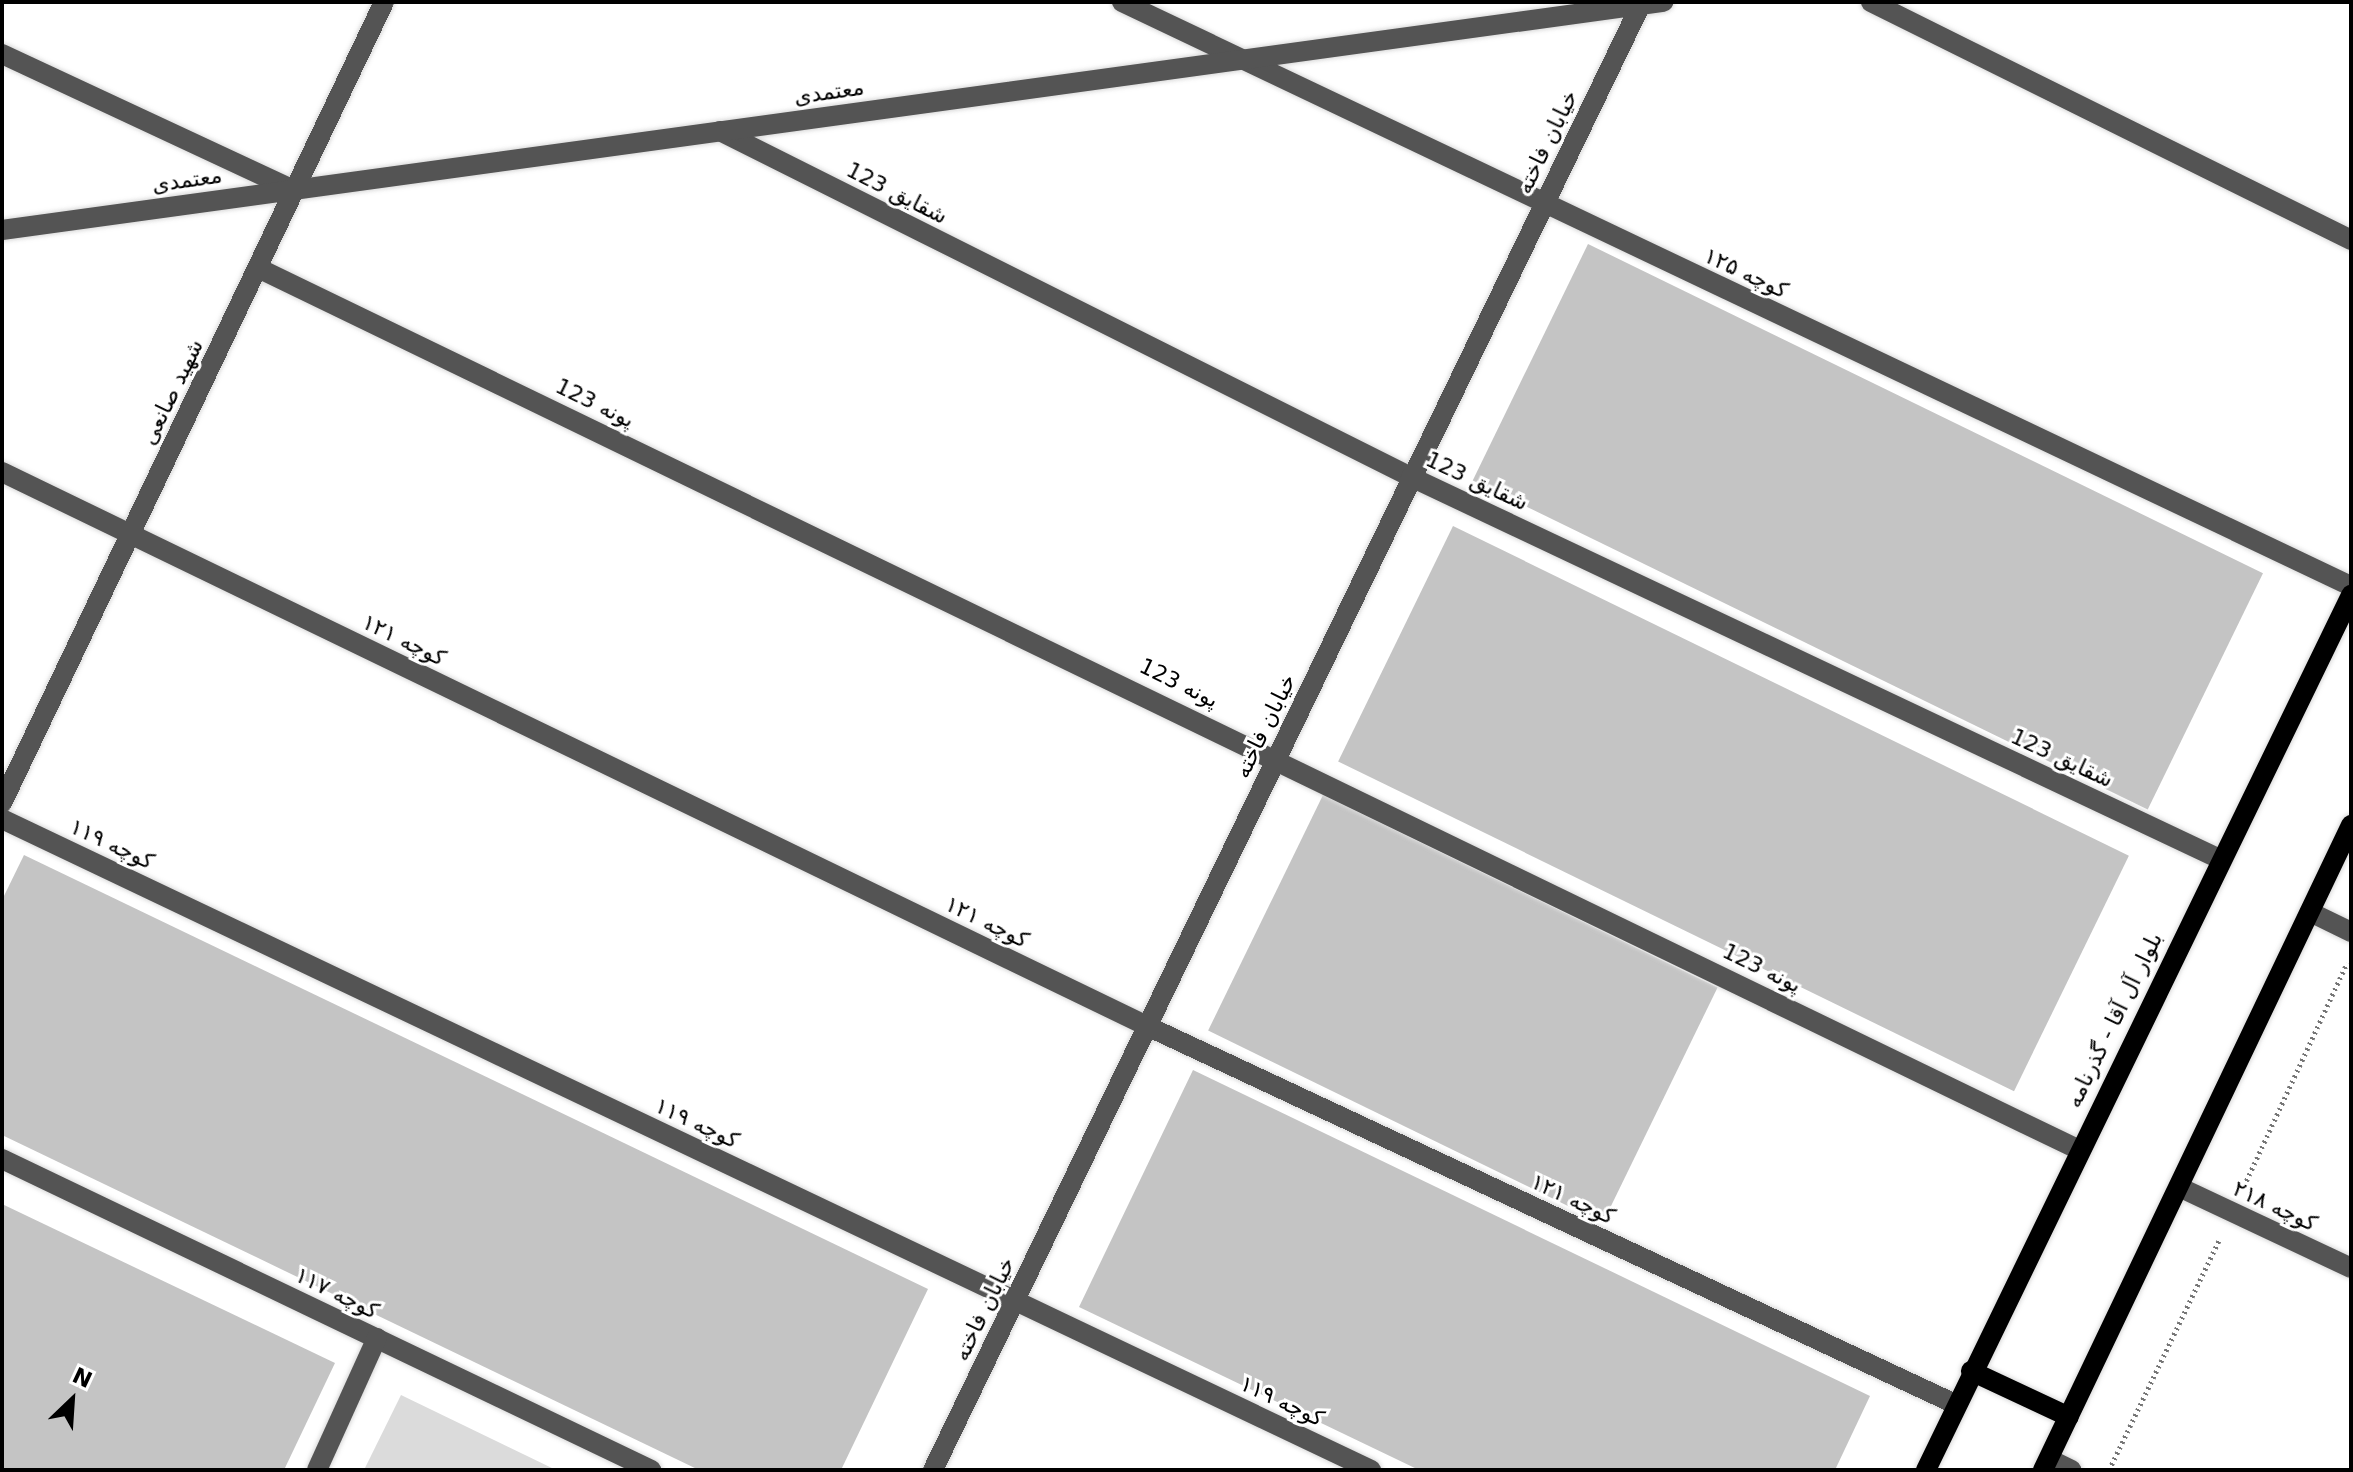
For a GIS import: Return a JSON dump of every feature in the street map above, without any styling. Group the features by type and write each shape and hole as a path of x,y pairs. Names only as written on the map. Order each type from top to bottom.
{"main road":[{"name":"بلوار آل آقا - گذرنامه","path":"1926,1470 2077,1149 2351,595"},
{"path":"2046,1464 2351,825"},
{"path":"1971,1371 2069,1417"}],"street":[{"name":"شهید صانعی","path":"2,803 384,2"},
{"name":"کوچه ۱۲۵","path":"1122,2 2351,586"},
{"name":"معتمدی","path":"2,230 1663,2"},
{"path":"1871,2 2351,240"},
{"name":"خیابان فاخته","path":"933,1470 1641,4"},
{"path":"2,54 294,190"},
{"name":"123 شقایق","path":"720,131 1411,477 2220,859"},
{"name":"123 پونه","path":"258,268 1277,757 2077,1149"},
{"name":"کوچه ۱۲۱","path":"2,472 1147,1026 1957,1405"},
{"name":"کوچه ۱۱۹","path":"2,819 1371,1470"},
{"path":"2310,912 2351,932"},
{"name":"کوچه ۱۱۷","path":"2,1159 651,1470"},
{"name":"کوچه ۲۱۸","path":"2179,1187 2351,1268"},
{"path":"317,1470 377,1338"},
{"path":"2046,1464 2072,1470"}],"shaded area":[{"path":"401,1395 556,1470 364,1470"}],"building":[{"path":"1588,244 2263,573 2148,810 1473,480"},
{"path":"1453,526 2129,856 2014,1091 1338,761"},
{"path":"1323,795 1718,987 1603,1223 1208,1030"},
{"path":"24,855 928,1289 841,1470 699,1470 2,1135 2,900"},
{"path":"1193,1070 1870,1396 1835,1470 1419,1470 1079,1307"},
{"path":"2,1204 335,1363 284,1470 2,1470"}]}
